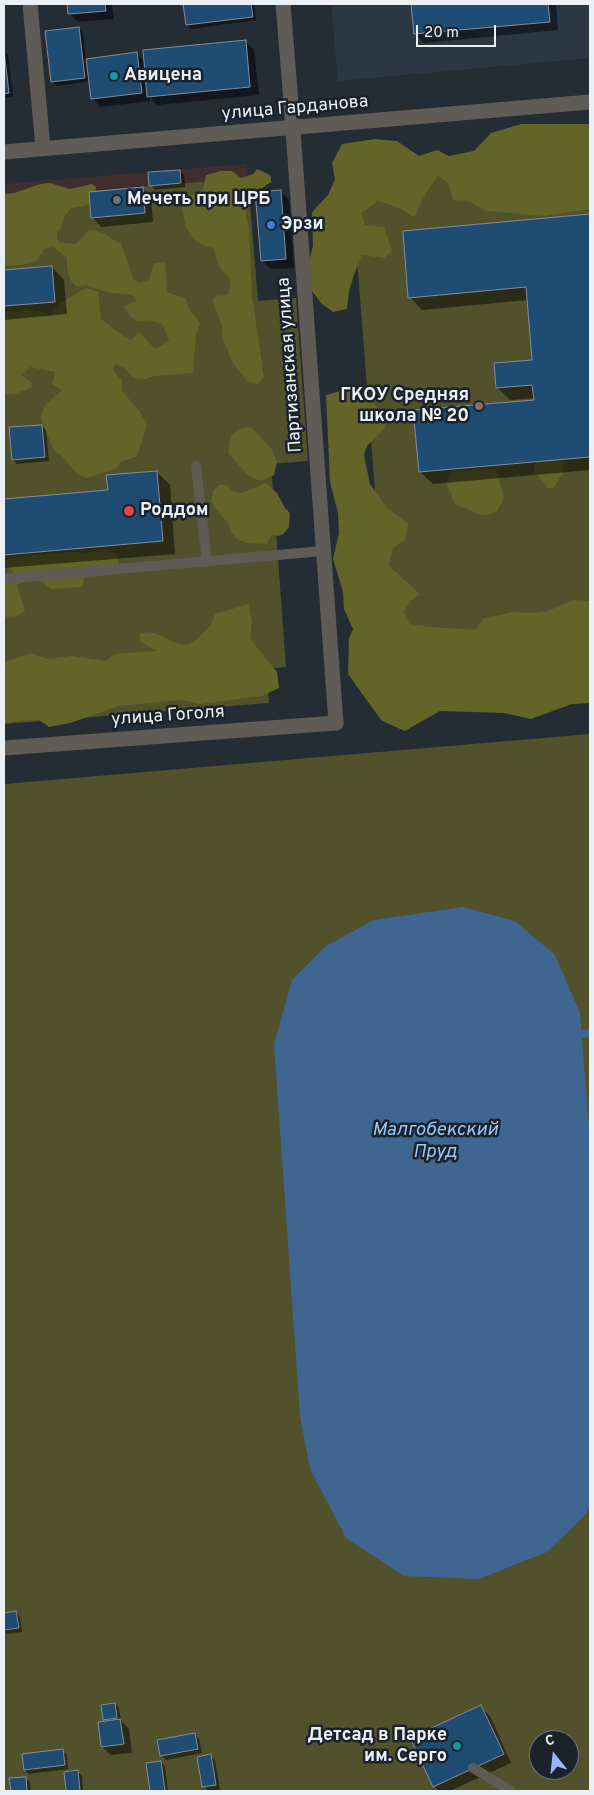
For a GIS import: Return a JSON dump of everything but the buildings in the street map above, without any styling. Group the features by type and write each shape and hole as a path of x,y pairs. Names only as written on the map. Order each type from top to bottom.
{"street":[{"path":"30,4 43,148"},
{"name":"Партизанская улица","path":"283,4 336,723"},
{"name":"улица Гарданова","path":"4,152 590,102"},
{"name":"улица Гоголя","path":"4,748 336,723"}],"lane":[{"path":"196,466 207,562"},
{"path":"4,579 323,552"},
{"path":"472,1768 511,1791"}],"shaded area":[{"path":"331,4 590,4 590,58 338,81"},
{"path":"521,124 590,124 590,209 544,216 486,211 468,201 453,200 449,184 438,176 427,191 414,217 397,207 378,201 361,213 365,225 384,227 392,251 384,258 362,255 349,291 347,309 333,312 321,303 308,286 307,268 313,246 312,212 328,195 335,179 332,163 342,144 375,139 397,141 419,156 437,150 449,156 474,151 491,133"},
{"path":"247,164 248,178 4,197 4,184"},
{"path":"257,169 271,177 271,182 244,201 249,230 252,296 264,377 258,384 247,381 233,363 222,338 222,325 212,300 216,296 227,295 230,289 230,278 222,271 216,259 214,248 204,246 194,240 186,228 182,208 186,200 193,194 203,190 206,175 220,171 232,171 241,178 253,174"},
{"path":"50,183 70,189 92,184 96,187 94,202 71,208 65,215 61,228 57,232 59,242 76,244 87,231 94,230 104,234 121,244 134,280 140,283 149,280 154,263 165,262 167,292 186,299 190,311 200,324 196,335 193,373 155,376 146,379 134,378 124,368 116,364 113,368 122,380 122,391 140,412 147,424 136,457 122,461 115,469 87,478 78,475 61,455 54,451 41,419 44,406 62,390 52,384 55,372 30,367 22,375 31,382 32,388 14,394 4,394 4,311 29,310 45,312 49,316 60,303 86,288 98,292 101,319 123,336 130,340 140,332 156,349 169,341 163,324 148,320 138,322 130,316 124,306 137,301 132,295 107,292 86,285 78,287 70,280 67,258 53,247 44,249 37,261 21,265 4,265 4,194"},
{"path":"354,387 384,413 385,428 367,446 364,455 370,484 387,508 408,523 405,540 393,548 389,566 420,594 411,601 404,611 410,624 475,630 484,618 514,612 548,611 573,600 590,601 590,703 572,704 531,719 504,713 440,711 405,731 382,721 348,674 349,638 353,629 344,609 343,592 333,559 339,533 338,513 330,482 326,395"},
{"path":"251,427 272,449 277,463 274,475 261,481 249,476 228,453 231,435 239,429"},
{"path":"558,455 563,473 554,487 548,489 545,483 534,473 534,467 538,458"},
{"path":"496,469 504,498 497,511 489,515 476,514 466,508 455,505 447,484 449,475 454,471"},
{"path":"266,483 277,493 290,513 289,527 283,534 278,536 272,534 267,544 247,543 237,539 231,532 229,524 214,507 211,500 213,491 219,485 227,485 233,491 241,493"},
{"path":"108,549 117,555 119,564 110,575 84,577 82,587 51,589 42,581 26,581 17,585 25,611 17,616 4,617 4,573 6,576 13,574 12,570 4,566 4,560 21,556 69,552 89,553"},
{"path":"249,604 252,623 250,639 277,672 279,688 262,696 201,704 181,700 119,706 70,723 49,727 39,720 16,721 4,724 4,662 32,653 47,659 71,656 106,661 114,654 157,651 140,642 140,634 147,632 187,645 197,639 210,626 215,614"}],"green space":[{"name":"ГКОУ Средняя школа № 20","path":"590,149 590,644 388,660 350,168"},
{"path":"248,178 258,301 296,298 308,461 271,464 286,667 4,688 4,198"},
{"path":"267,674 269,703 4,724 4,695"},
{"path":"590,734 590,1791 4,1791 4,784"}],"water":[{"name":"Малгобекский Пруд","path":"463,907 515,921 555,955 580,1013 590,1141 590,1505 586,1514 547,1552 479,1579 404,1576 346,1538 310,1469 300,1416 274,1044 292,980 326,946 374,920"}],"waterway":[{"path":"581,1034 590,1033"}],"place":[{"name":"Авицена","path":"114,76"},
{"name":"Мечеть при ЦРБ","path":"117,200"},
{"name":"Эрзи","path":"271,225"},
{"name":"ГКОУ Средняя школа № 20","path":"479,406"},
{"name":"Роддом","path":"129,511"},
{"name":"Детсад в Парке им. Серго","path":"457,1746"}]}
